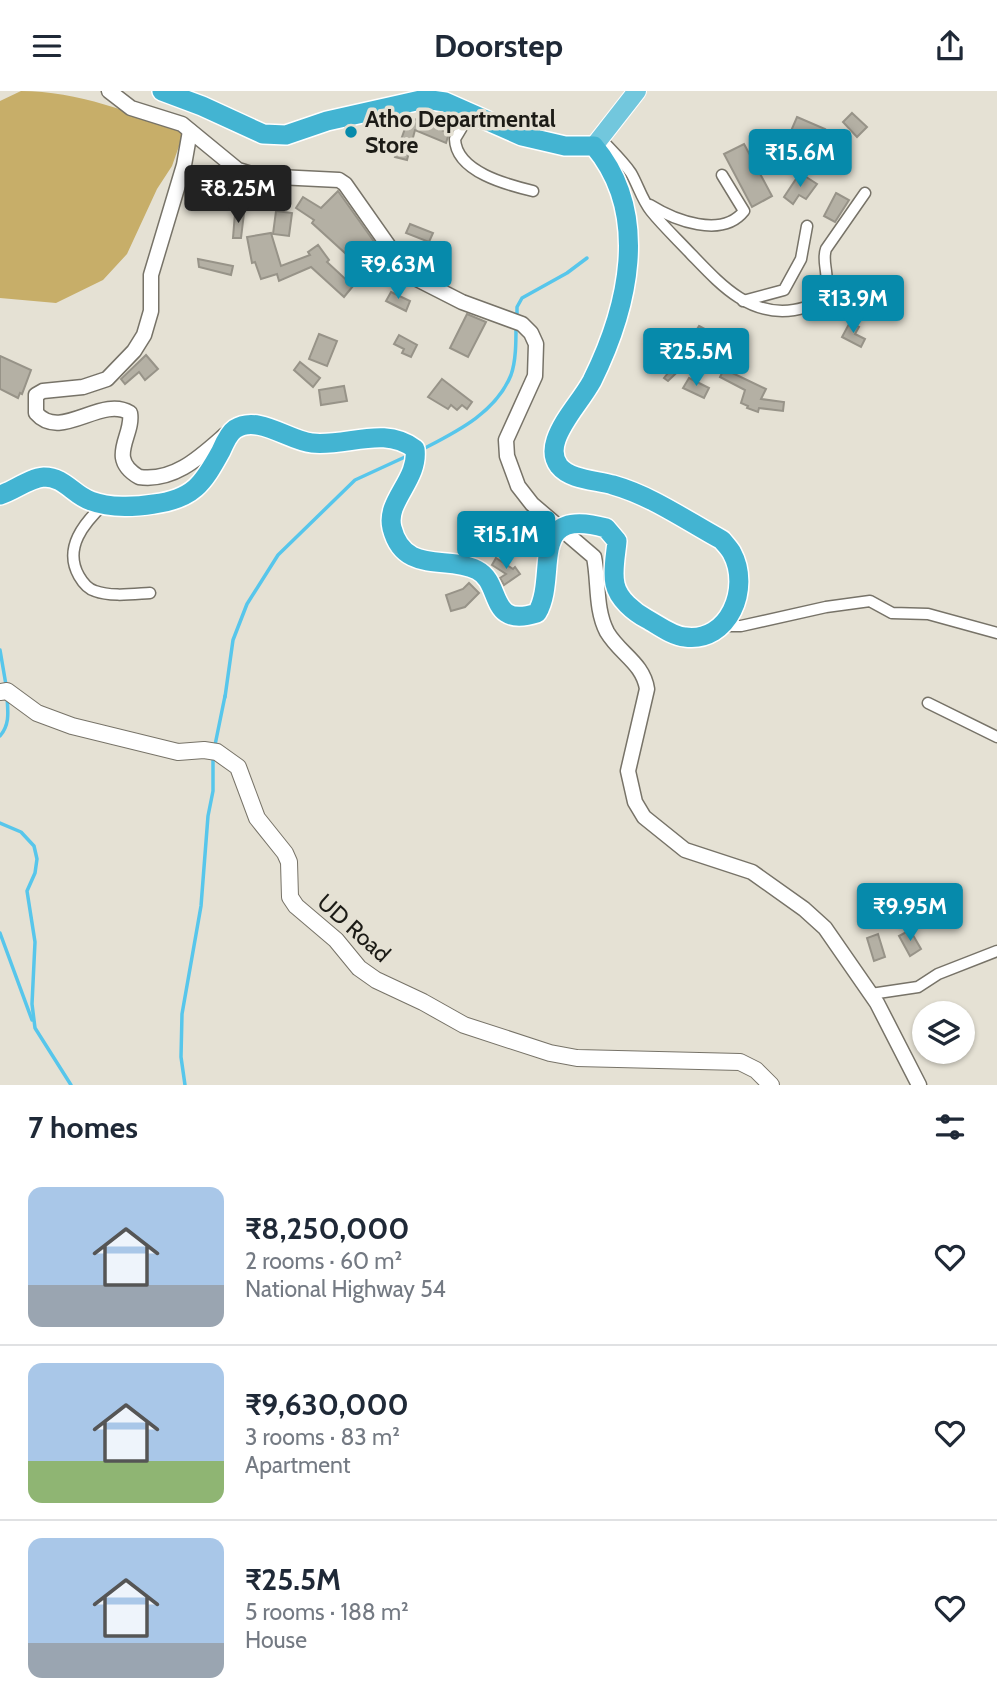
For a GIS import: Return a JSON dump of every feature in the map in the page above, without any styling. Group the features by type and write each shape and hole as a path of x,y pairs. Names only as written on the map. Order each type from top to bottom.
{"highway":[{"path":"0,495 41,477 55,478 90,501 134,507 154,505 187,495 200,487 234,430 245,425 255,425 307,443 337,445 374,437 404,440 415,449 417,462 393,510 391,524 395,537 402,548 419,560 474,568 484,574 496,603 508,614 523,617 537,613 544,601 544,576 550,547 560,529 572,523 606,528 617,541 615,584 622,599 640,615 684,637 705,636 722,626 733,611 738,591 733,553 722,541 634,492 571,475 559,467 554,456 555,442 592,380 602,357 627,279 628,220 620,189 597,141 565,146 522,135 422,95 286,135 264,134 162,91"}],"main road":[{"path":"597,141 638,91"},
{"name":"UD Road","path":"0,692 7,691 16,696 48,719 159,749 178,752 210,750 238,767 257,818 268,835 281,847 289,862 290,897 296,906 336,940 359,968 385,985 424,1002 464,1025 550,1053 577,1058 740,1062 756,1070 771,1085"}],"street":[{"path":"109,91 131,108 182,124 238,170 258,176 339,180 345,184 409,275 462,302 522,324 531,333 536,344 535,376 506,440 507,456 518,486 531,504 594,557 600,611 607,631 645,677 647,689 628,771 632,795 643,817 685,850 752,872 804,909 825,928 871,993 919,1085"},
{"path":"470,114 455,139 459,154 481,174 497,183 533,191"},
{"path":"190,131 184,165 151,275 151,311 144,335 134,351 107,379 83,387 43,391 36,395 34,403 36,413 49,422 61,422 111,409 130,413 122,444 123,457 132,473 149,478 164,477 186,466 234,430"},
{"path":"597,141 631,173 651,211 720,284 743,301 779,313 812,305 826,285 826,249 865,193"},
{"path":"645,202 664,213 691,223 729,222 744,211 722,175"},
{"path":"743,301 784,290 801,259 807,226"},
{"path":"104,504 88,520 77,537 73,552 80,579 90,590 103,594 150,593"},
{"path":"722,626 741,626 826,607 870,601 892,613 928,614 997,633"},
{"path":"928,703 997,737"},
{"path":"871,993 918,987 938,974 997,951"}],"shaded area":[{"path":"21,91 84,99 184,132 172,166 157,189 127,254 103,280 56,303 0,298 0,101"}],"building":[{"path":"852,113 867,127 857,137 843,122"},
{"path":"409,117 449,133 446,143 415,130 407,160 395,157"},
{"path":"797,117 825,129 820,140 826,143 821,155 801,147 805,138 791,131"},
{"path":"744,144 772,196 752,207 724,154"},
{"path":"800,173 817,184 806,199 799,195 793,204 784,197"},
{"path":"338,191 375,243 372,248 367,244 363,250 354,243 345,253 312,223 314,220 296,208 303,197 321,208"},
{"path":"836,193 849,200 835,222 824,216"},
{"path":"276,211 292,213 289,236 273,234"},
{"path":"235,213 244,213 241,238 233,238"},
{"path":"410,224 433,233 429,242 406,233"},
{"path":"271,233 281,266 310,255 308,252 318,245 329,260 327,262 353,286 344,297 311,267 279,281 277,274 261,279 255,262 252,263 247,237"},
{"path":"198,259 233,266 231,275 199,267"},
{"path":"391,292 410,301 406,311 386,301"},
{"path":"467,314 486,322 468,357 450,348"},
{"path":"850,322 859,327 855,334 865,339 861,347 842,337"},
{"path":"699,326 716,335 668,381 664,378 672,368 665,360 672,354 677,360"},
{"path":"319,334 337,341 327,366 309,359"},
{"path":"399,335 417,345 411,357 402,353 404,349 394,344"},
{"path":"146,355 158,369 145,380 139,372 125,384 121,379"},
{"path":"0,356 31,370 18,398 0,389"},
{"path":"300,362 320,378 313,387 294,370"},
{"path":"724,369 766,389 761,399 784,402 783,411 759,408 758,412 747,408 748,406 741,403 745,390 720,377"},
{"path":"689,378 709,388 704,398 683,388"},
{"path":"442,379 472,402 467,409 462,405 457,410 451,405 448,409 428,397"},
{"path":"344,386 347,401 321,405 319,390"},
{"path":"496,558 513,569 515,567 520,574 504,585 500,578 506,574 492,565"},
{"path":"469,583 479,593 465,607 451,611 446,595 463,589"},
{"path":"910,930 921,949 910,956 899,936"},
{"path":"878,934 885,957 874,961 867,938"}],"waterway":[{"path":"517,319 517,307 522,298 567,273 587,258"},
{"path":"425,448 475,419 496,400 513,370 516,326"},
{"path":"225,697 233,640 247,604 278,555 355,480 405,457"},
{"path":"0,650 6,685"},
{"path":"215,745 225,696"},
{"path":"0,736 7,722 7,697"},
{"path":"185,1085 181,1057 182,1014 201,906 208,816 213,791 213,756"},
{"path":"0,823 21,832 34,846 37,859 35,873 27,891 35,942 32,1004 35,1028 71,1085"},
{"path":"0,933 32,1020"}],"place":[{"name":"Atho Departmental Store","path":"351,132"}]}
